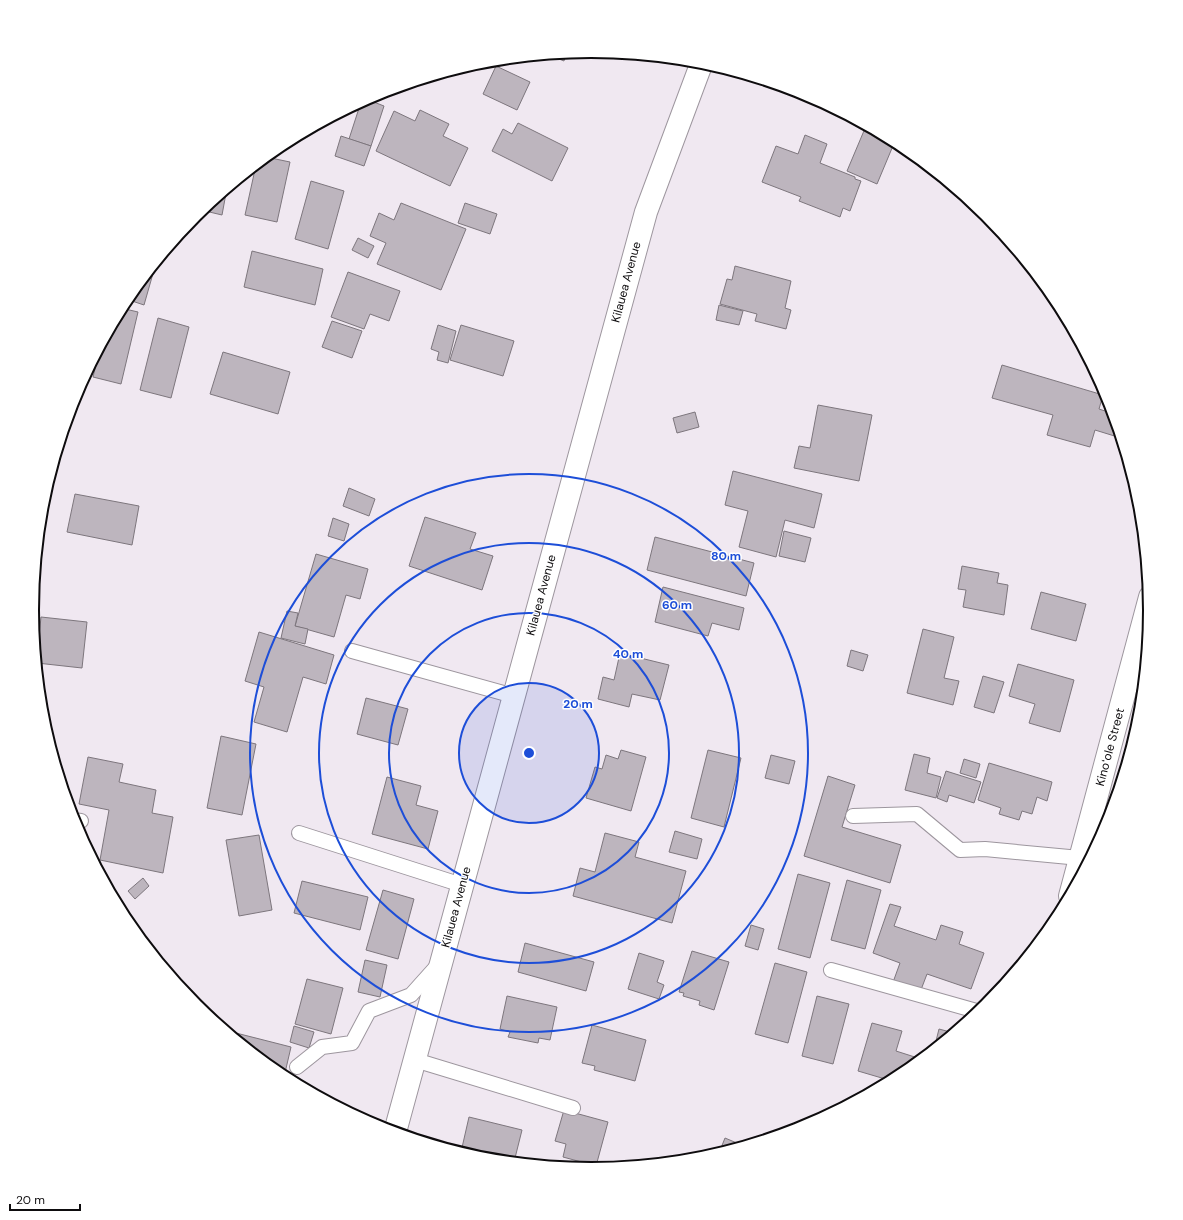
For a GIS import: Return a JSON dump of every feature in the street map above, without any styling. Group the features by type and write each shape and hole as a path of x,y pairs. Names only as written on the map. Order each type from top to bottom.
{"street":[{"name":"Kilauea Avenue","path":"397,1126 646,212 700,68"},
{"name":"Kinoʻole Street","path":"1075,876 1144,620"}],"lane":[{"path":"352,651 514,696"},
{"path":"853,816 917,814 960,850 985,849 1080,858"},
{"path":"299,833 462,885"},
{"path":"297,1067 322,1047 352,1043 370,1010 411,995 442,961"},
{"path":"832,970 972,1010"},
{"path":"415,1060 573,1108"}],"building":[{"path":"496,66 530,82 517,110 483,94"},
{"path":"375,102 384,106 371,146 349,139 359,109"},
{"path":"420,110 449,124 443,136 468,148 450,186 376,151 394,111 415,121"},
{"path":"518,123 568,148 552,181 492,151 503,129 512,134"},
{"path":"864,130 892,147 877,184 847,171"},
{"path":"805,135 827,144 820,163 855,177 855,179 861,181 850,211 843,208 840,217 799,201 801,197 762,182 776,146 798,154"},
{"path":"341,136 371,146 364,166 335,156"},
{"path":"274,159 290,162 277,222 245,215 254,173"},
{"path":"311,181 344,191 328,249 295,239"},
{"path":"225,196 222,215 209,212"},
{"path":"401,203 466,229 441,290 377,264 386,243 370,236 379,213 394,220"},
{"path":"465,203 497,214 490,234 458,223"},
{"path":"358,238 374,246 368,258 352,250"},
{"path":"252,251 323,269 315,305 244,287"},
{"path":"735,266 791,281 785,308 791,310 786,329 755,321 757,314 720,304 727,279 732,280"},
{"path":"348,272 400,291 389,321 370,314 364,329 331,317"},
{"path":"153,274 144,305 133,301"},
{"path":"719,305 743,311 739,325 716,320"},
{"path":"128,310 138,312 121,384 93,377 96,366"},
{"path":"158,318 189,327 171,398 140,390"},
{"path":"332,321 362,331 352,358 322,347"},
{"path":"438,325 456,331 448,363 437,360 439,352 431,349"},
{"path":"461,325 514,341 503,376 450,360"},
{"path":"223,352 290,372 278,414 210,394"},
{"path":"1002,365 1100,394 1102,399 1099,409 1107,412 1116,437 1095,430 1090,447 1047,435 1053,415 992,398"},
{"path":"818,405 872,415 859,481 794,468 799,446 810,448"},
{"path":"695,412 699,427 677,433 673,418"},
{"path":"733,471 822,494 814,528 785,520 776,557 739,547 748,511 725,505"},
{"path":"349,488 375,499 369,516 343,506"},
{"path":"75,494 139,506 132,545 67,532"},
{"path":"425,517 476,533 470,549 493,556 482,590 409,566"},
{"path":"333,518 349,524 344,541 328,536"},
{"path":"784,531 811,538 805,562 779,556"},
{"path":"655,537 754,563 746,596 647,570"},
{"path":"316,554 368,569 360,599 346,595 334,637 295,626"},
{"path":"962,566 999,573 997,583 1008,585 1004,615 963,607 966,590 958,589"},
{"path":"663,587 744,608 739,630 712,623 708,636 655,622"},
{"path":"1041,592 1086,604 1076,641 1031,629"},
{"path":"287,611 298,613 295,626 308,629 305,644 281,638"},
{"path":"41,617 87,622 82,668 42,664 40,631"},
{"path":"923,629 954,637 944,678 959,681 953,705 907,693"},
{"path":"259,632 334,655 326,684 303,677 287,732 254,722 264,687 245,681"},
{"path":"851,650 868,655 863,671 847,666"},
{"path":"620,653 669,665 660,700 632,694 629,707 598,699 603,677 614,680"},
{"path":"1018,664 1074,680 1060,732 1029,723 1035,704 1009,696"},
{"path":"983,676 1004,682 994,713 974,707"},
{"path":"366,698 408,709 398,745 357,734"},
{"path":"221,736 256,744 242,815 207,808"},
{"path":"621,750 646,757 631,811 586,798 595,767 602,769 606,755 618,759"},
{"path":"708,750 741,758 724,827 691,818"},
{"path":"914,754 930,758 927,773 941,777 936,798 905,790"},
{"path":"771,755 795,761 789,784 765,778"},
{"path":"88,757 123,764 119,782 156,790 152,813 173,817 163,873 100,860 109,810 79,804"},
{"path":"964,759 980,764 976,778 960,773"},
{"path":"989,763 1052,782 1047,801 1037,797 1032,814 1022,811 1019,820 999,814 1001,808 978,800"},
{"path":"946,771 981,782 974,803 949,795 947,802 937,798"},
{"path":"828,776 855,785 842,827 901,845 890,883 804,856"},
{"path":"387,777 421,786 416,805 438,811 428,849 372,834"},
{"path":"675,831 702,839 697,859 669,852"},
{"path":"605,833 639,842 635,857 686,871 672,923 573,896 580,868 595,872"},
{"path":"259,835 272,910 239,916 226,840"},
{"path":"798,874 830,883 810,958 778,949"},
{"path":"143,878 149,886 135,899 128,891"},
{"path":"847,880 881,890 865,949 831,940"},
{"path":"302,881 368,897 360,930 294,913"},
{"path":"383,890 414,899 398,959 366,950"},
{"path":"890,904 901,907 894,926 936,940 941,925 963,932 959,944 984,953 971,989 927,974 919,995 892,985 900,963 873,953"},
{"path":"751,925 764,929 758,950 745,946"},
{"path":"525,943 594,962 586,991 518,972"},
{"path":"692,951 729,962 714,1010 699,1005 700,1001 683,996 684,993 679,992"},
{"path":"639,953 664,961 657,982 664,985 659,999 628,989"},
{"path":"365,960 387,965 380,997 358,992"},
{"path":"775,963 807,972 788,1043 755,1034"},
{"path":"307,979 343,988 331,1034 295,1024"},
{"path":"507,996 557,1007 550,1040 539,1038 538,1043 508,1037 510,1032 500,1029"},
{"path":"817,996 849,1004 833,1064 802,1056"},
{"path":"872,1023 902,1031 896,1051 915,1057 883,1078 858,1071"},
{"path":"592,1025 646,1040 635,1081 594,1070 595,1066 582,1063"},
{"path":"294,1026 314,1032 309,1048 290,1042"},
{"path":"939,1029 948,1031 936,1042"},
{"path":"237,1033 291,1047 286,1069"},
{"path":"564,1110 608,1122 597,1162 580,1162 563,1157 566,1144 555,1141"},
{"path":"469,1117 522,1130 515,1157 462,1147"},
{"path":"725,1138 737,1143 734,1144 721,1147"}]}
